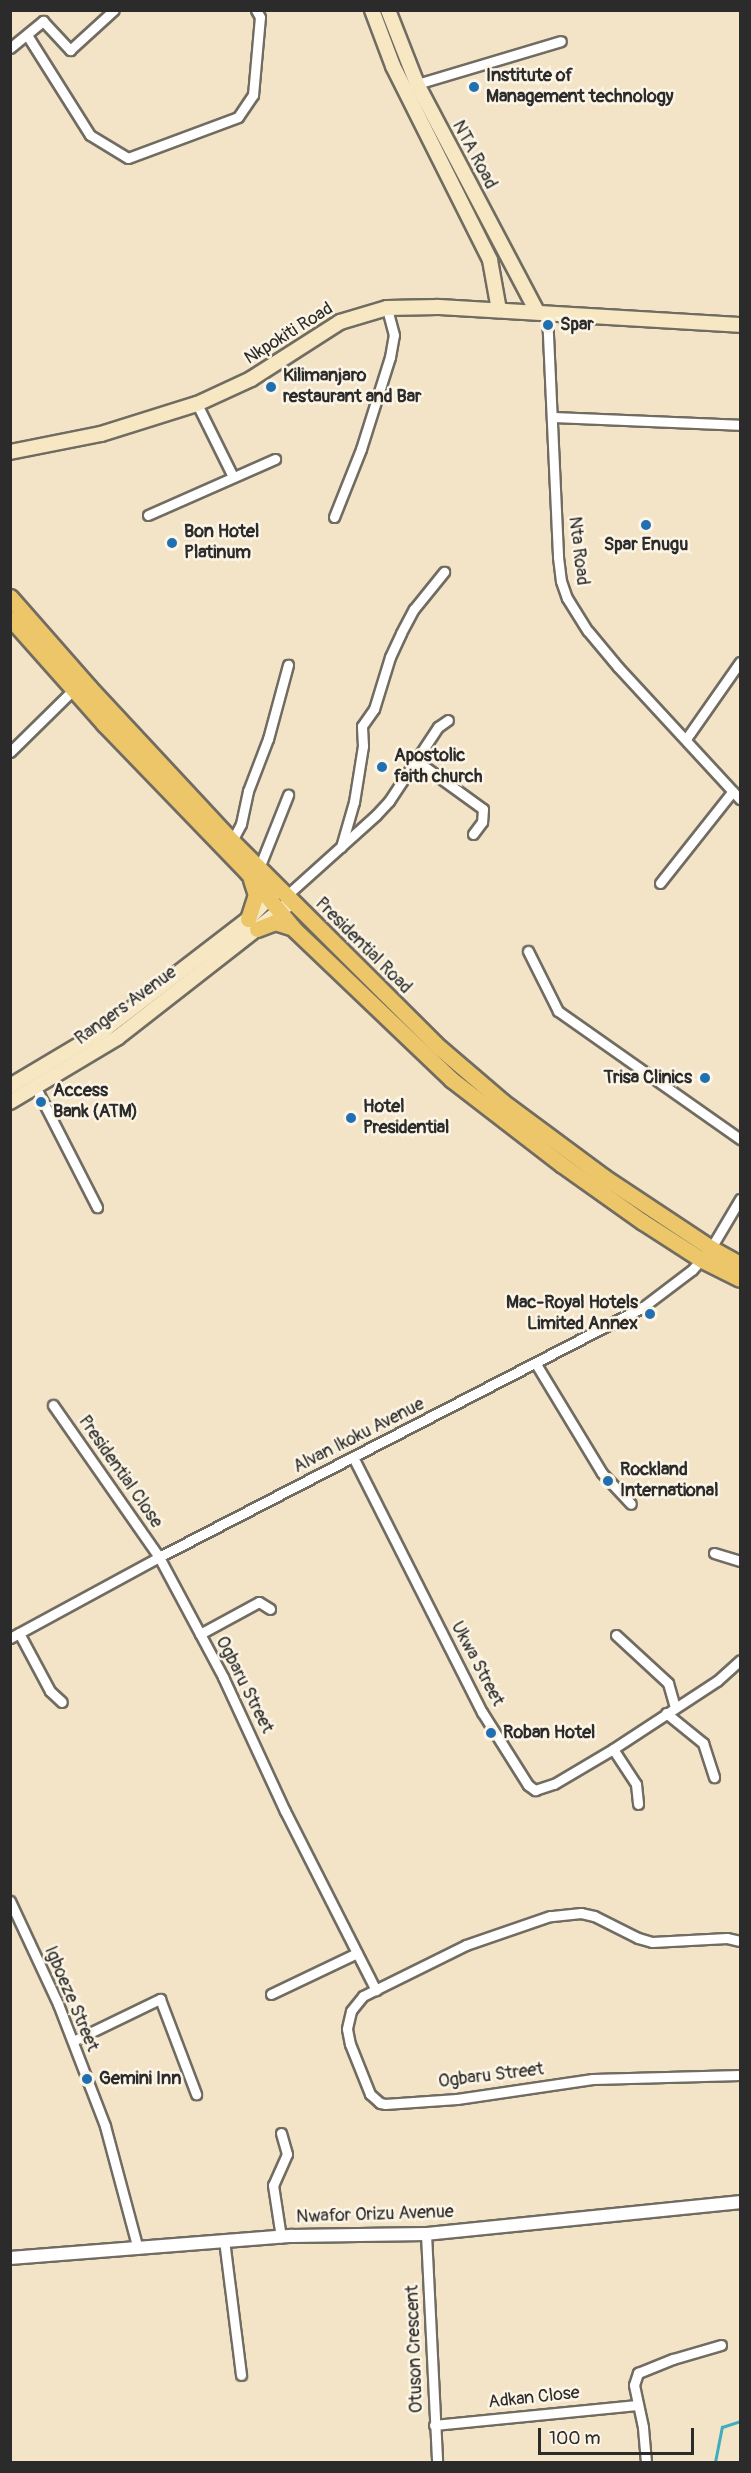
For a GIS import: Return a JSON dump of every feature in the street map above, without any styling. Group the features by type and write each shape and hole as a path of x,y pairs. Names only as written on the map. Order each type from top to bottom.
{"main road":[{"name":"NTA Road","path":"372,10 393,66 490,260 499,310"},
{"name":"NTA Road","path":"388,10 417,84 542,313"},
{"name":"Nkpokiti Road","path":"10,452 101,434 197,404 251,379 340,322 387,308 422,306 741,325"},
{"name":"Presidential Road","path":"10,597 154,767 281,899 432,1040 503,1102 741,1280"},
{"name":"Presidential Road","path":"10,618 73,690 232,841 253,870"},
{"path":"253,870 256,895 253,924"},
{"name":"Presidential Road","path":"281,899 295,930 452,1080 561,1164 706,1254 741,1264"},
{"path":"253,924 281,899"},
{"path":"253,924 275,922 295,930"},
{"name":"Rangers Avenue","path":"10,1086 104,1030 253,924"},
{"name":"Rangers Avenue","path":"10,1102 117,1038 253,924"}],"street":[{"path":"10,48 43,21 70,50 114,10"},
{"path":"27,35 90,135 128,158 238,117 253,95 260,16 256,10"},
{"path":"417,84 561,41"},
{"path":"334,517 361,449 390,357 394,335 387,308"},
{"name":"Nta Road","path":"542,313 552,417 558,557 561,580 567,598 603,649 741,800"},
{"path":"197,404 233,477"},
{"path":"552,417 741,425"},
{"path":"148,515 275,459"},
{"path":"341,847 354,802 363,746 362,726 374,709 390,657 401,633 414,609 444,572"},
{"path":"686,739 741,662"},
{"path":"232,841 241,824 248,790 268,739 288,665"},
{"path":"10,752 73,690"},
{"path":"281,899 341,847 389,801 414,759 438,727 448,720"},
{"path":"414,759 483,809 482,822 473,834"},
{"path":"660,883 733,791"},
{"path":"253,870 288,795"},
{"path":"528,951 558,1011 741,1139"},
{"path":"36,1088 97,1207"},
{"name":"Alvan Ikoku Avenue","path":"15,1635 159,1557 643,1307 676,1284 706,1254 741,1199"},
{"path":"536,1364 597,1466 631,1504"},
{"name":"Presidential Close","path":"53,1405 159,1557"},
{"name":"Ukwa Street","path":"353,1457 461,1673 528,1785 535,1790 544,1789 613,1749 717,1681 741,1660"},
{"path":"714,1553 741,1561"},
{"name":"Ogbaru Street","path":"159,1557 200,1634 376,1990"},
{"path":"200,1634 259,1602 270,1609"},
{"path":"15,1635 50,1691 62,1702"},
{"path":"615,1635 668,1683 675,1708"},
{"path":"666,1713 703,1743 714,1777"},
{"path":"613,1749 636,1784 638,1804"},
{"name":"Igboeze Street","path":"11,1906 73,2042 105,2126 138,2249"},
{"name":"Ogbaru Street","path":"741,1941 727,1938 652,1942 594,1916 581,1913 550,1916 466,1945 363,1996 349,2018 347,2029 350,2044 370,2094 380,2103 457,2099 593,2079 741,2075"},
{"path":"271,1994 357,1953"},
{"path":"73,2042 160,1999 196,2094"},
{"path":"281,2133 287,2154 273,2186 281,2237"},
{"name":"Nwafor Orizu Avenue","path":"10,2258 224,2240 426,2234 741,2202"},
{"name":"Otuson Crescent","path":"426,2234 437,2463"},
{"path":"224,2240 241,2375"},
{"path":"646,2463 643,2427 634,2385 641,2370 721,2345"},
{"name":"Adkan Close","path":"434,2425 637,2405"}],"waterway":[{"path":"715,2462 722,2427 740,2421"}],"place":[{"name":"Institute of Management technology","path":"474,87"},
{"name":"Spar","path":"548,325"},
{"name":"Kilimanjaro restaurant and Bar","path":"271,387"},
{"name":"Spar Enugu","path":"646,525"},
{"name":"Bon Hotel Platinum","path":"172,543"},
{"name":"Apostolic faith church","path":"382,767"},
{"name":"Trisa Clinics","path":"705,1078"},
{"name":"Access Bank (ATM)","path":"41,1102"},
{"name":"Hotel Presidential","path":"351,1118"},
{"name":"Mac-Royal Hotels Limited Annex","path":"650,1314"},
{"name":"Rockland International","path":"608,1481"},
{"name":"Roban Hotel","path":"491,1733"},
{"name":"Gemini Inn","path":"87,2079"}]}
